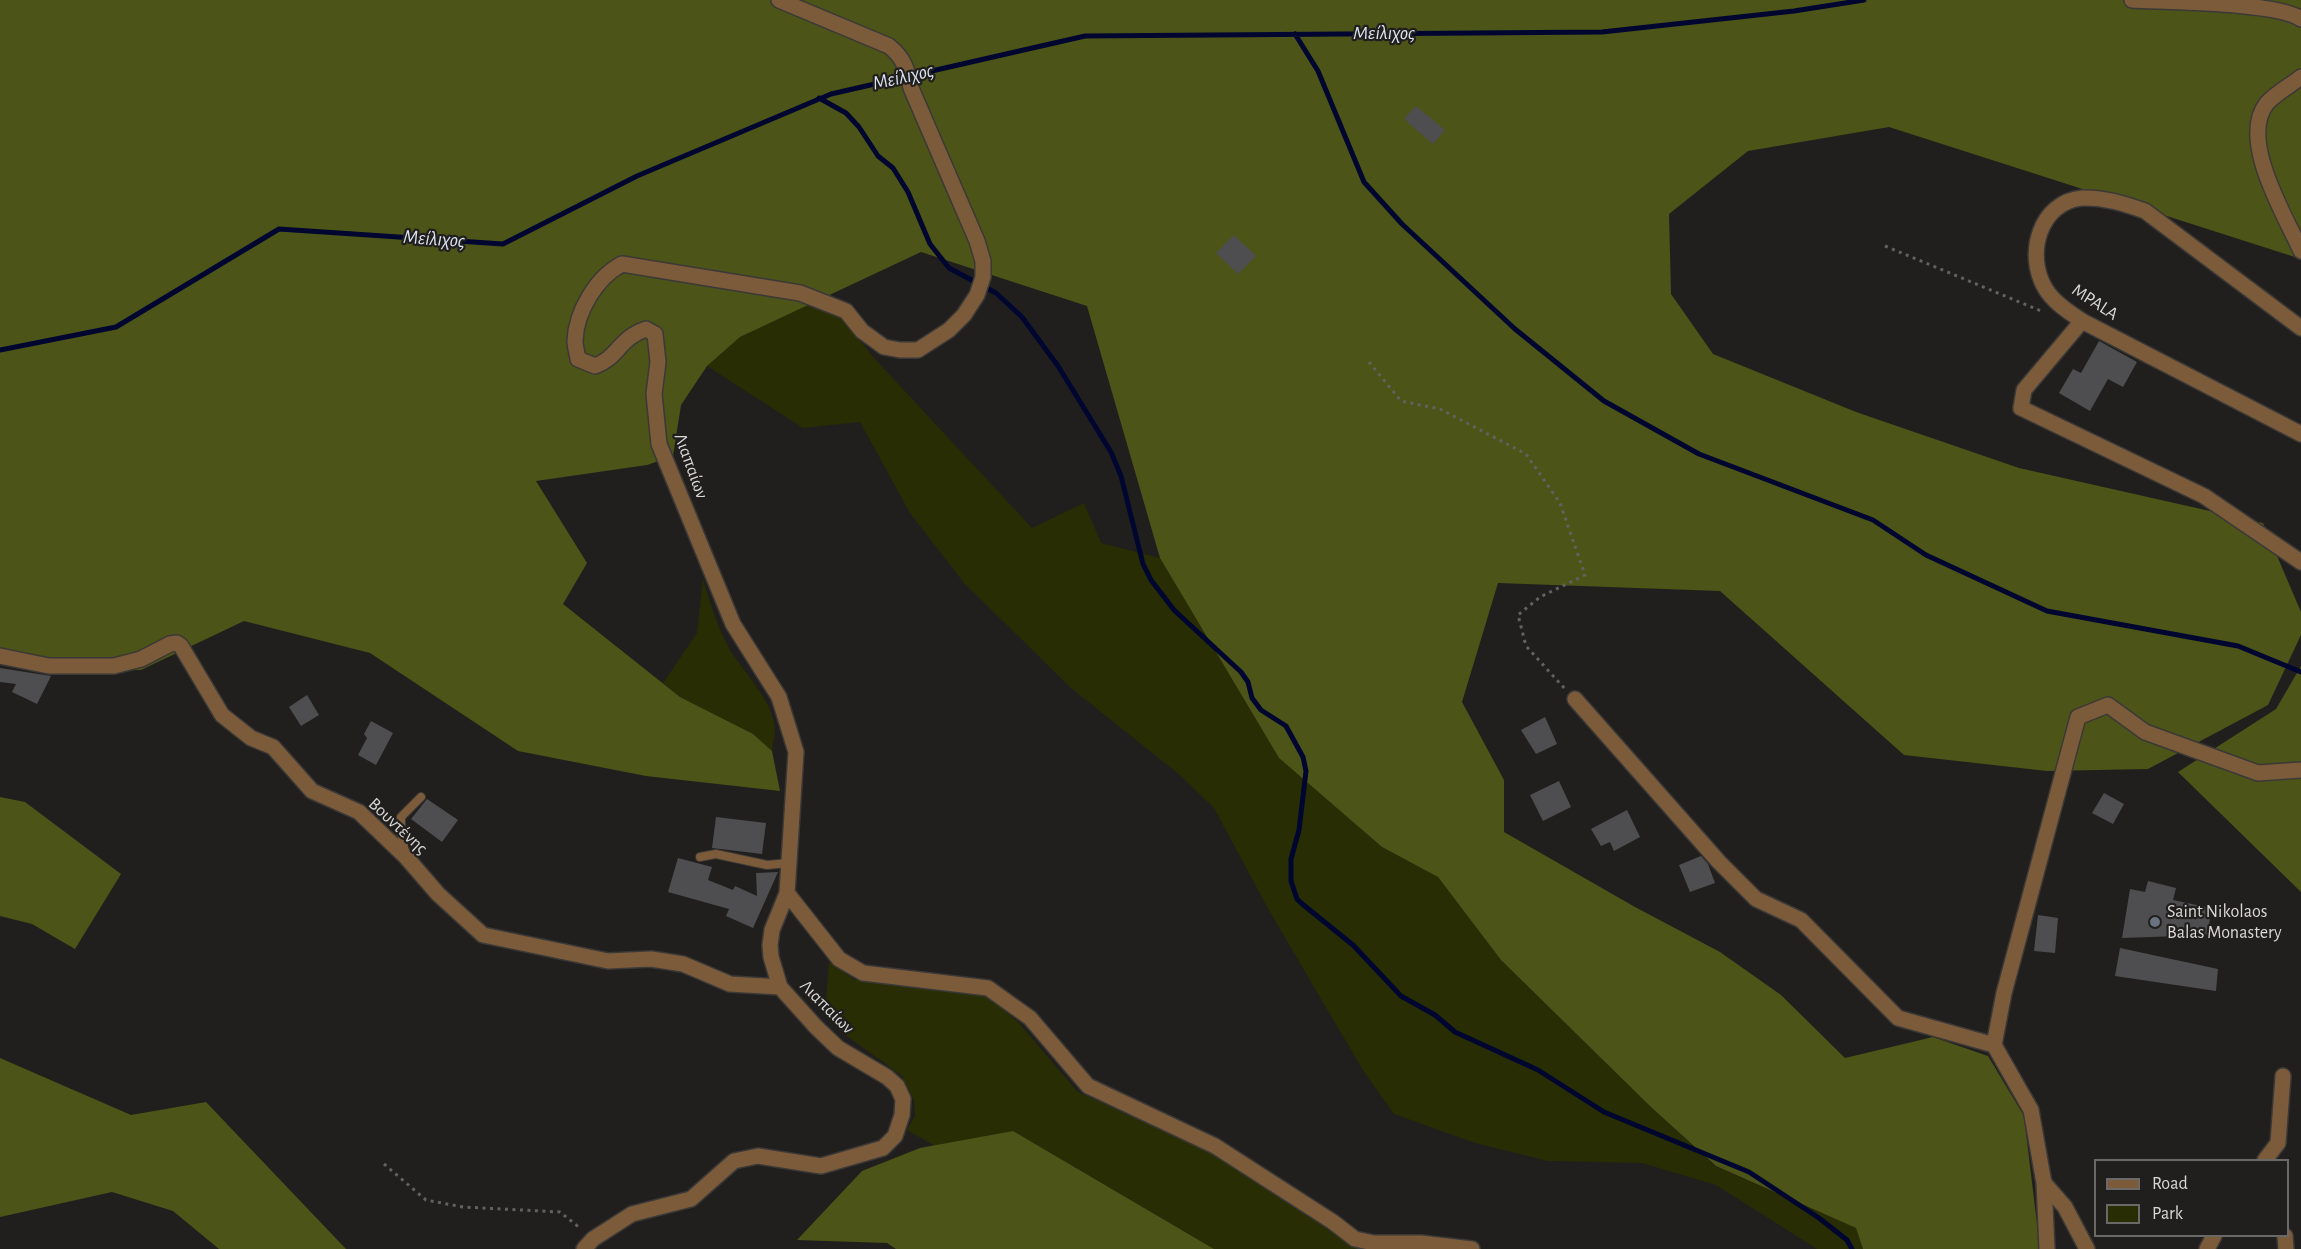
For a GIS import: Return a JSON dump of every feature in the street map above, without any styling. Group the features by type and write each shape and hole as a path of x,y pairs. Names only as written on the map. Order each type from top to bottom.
{"street":[{"name":"Λιαπαίων","path":"588,1244 632,1214 691,1199 734,1161 758,1156 821,1166 883,1148 895,1137 902,1115 903,1099 897,1086 887,1077 838,1048 780,987 771,957 770,945 772,930 787,893 796,752 779,696 733,624 660,444 654,394 658,362 655,334 646,329 635,333 620,345 608,362 596,366 578,359 575,340 584,303 608,271 622,264 801,293 846,311 862,331 884,347 900,350 918,350 949,330 964,315 977,295 983,277 983,261 977,241 911,88 906,66 900,55 889,46 779,0"},
{"path":"2132,0 2255,7 2294,14 2301,19"},
{"path":"2301,77 2267,103 2258,122 2257,142 2262,165 2301,251"},
{"name":"MPALA","path":"2301,328 2145,211 2121,203 2082,198 2064,203 2051,212 2041,227 2036,248 2038,269 2045,288 2060,305 2082,321 2301,434"},
{"path":"2082,321 2024,390 2021,408 2204,496 2301,562"},
{"name":"Βουντένης","path":"0,656 49,666 114,666 141,659 170,644 177,643 182,646 222,715 251,738 273,747 312,790 359,812 406,856 438,894 483,935 608,961 651,960 683,964 730,984 780,987"},
{"path":"1575,699 1719,862 1756,899 1801,920 1898,1018 1994,1045"},
{"path":"2047,1249 2044,1183 2031,1110 1994,1045 2004,993 2078,717 2108,705 2145,732 2258,773 2301,770"},
{"path":"787,893 839,959 863,973 988,988 1030,1018 1088,1086 1215,1146 1333,1222 1355,1239 1374,1243 1421,1243 1472,1249"},
{"path":"2279,1159 2283,1076"},
{"path":"2266,1159 2278,1143"},
{"path":"2044,1183 2065,1207 2087,1249"}],"lane":[{"path":"406,856 401,832 401,817 421,797"},
{"path":"700,856 716,854 767,865 789,863"}],"path":[{"path":"1885,246 2046,313"},
{"path":"1369,362 1401,400 1440,410 1526,454 1560,503 1585,575 1540,597 1518,615 1526,646 1575,699"},
{"path":"384,1164 426,1200 463,1207 560,1212 588,1244"}],"green space":[{"path":"0,0 2301,0 2301,259 1889,127 1748,151 1669,214 1671,294 1713,354 1856,412 2019,468 2263,523 2301,612 2301,635 2268,705 2148,769 2047,771 1904,755 1720,591 1498,583 1462,702 1504,780 1504,832 1635,907 1720,952 1781,995 1845,1058 1933,1037 1988,1056 2024,1116 2040,1249 1863,1249 1856,1228 1716,1166 1652,1108 1501,960 1438,877 1382,847 1279,758 1160,558 1087,306 921,252 740,337 707,366 681,405 673,456 647,465 536,481 587,563 563,604 680,697 753,734 772,751 780,791 646,776 518,751 370,653 244,621 141,670 108,671 0,650"},
{"path":"810,304 840,316 875,359 1032,528 1084,503 1101,543 1160,558 1279,758 1382,847 1438,877 1501,960 1652,1108 1715,1166 1856,1228 1863,1249 1817,1249 1716,1185 1642,1163 1548,1161 1475,1143 1394,1114 1364,1072 1270,912 1214,808 1181,776 1071,688 964,583 910,513 860,422 803,428 707,366 740,337"},
{"path":"703,579 717,623 729,648 769,707 775,728 772,751 753,734 680,697 663,683 697,633"},
{"path":"2301,666 2301,892 2178,772 2276,709"},
{"path":"0,797 25,802 121,874 75,949 32,924 0,916"},
{"path":"829,962 855,980 986,995 1018,1022 1078,1092 1211,1153 1361,1249 1214,1249 1013,1131 935,1146 907,1130 915,1116 914,1100 902,1076 843,1033 818,1008 826,999"},
{"path":"0,1058 131,1115 206,1102 346,1249 219,1249 173,1211 112,1192 0,1217"},
{"path":"1013,1131 1214,1249 896,1249 887,1243 797,1240 862,1171 920,1148"}],"building":[{"path":"1416,106 1445,130 1433,144 1404,119"},
{"path":"1234,235 1256,256 1238,274 1216,253"},
{"path":"2099,341 2137,362 2123,387 2108,379 2090,411 2059,393 2073,369 2081,373"},
{"path":"0,668 51,676 37,704 12,692 16,684 0,682"},
{"path":"307,695 319,715 301,726 289,707"},
{"path":"1545,717 1557,744 1536,754 1521,730"},
{"path":"371,721 393,733 376,765 358,755 367,738 364,734"},
{"path":"1559,781 1571,807 1543,821 1530,795"},
{"path":"2104,793 2124,804 2113,824 2092,813"},
{"path":"427,799 458,820 442,842 411,819"},
{"path":"1627,810 1640,837 1614,851 1610,842 1601,846 1591,829"},
{"path":"716,817 766,823 762,854 712,848"},
{"path":"1701,856 1708,864 1715,883 1690,892 1679,865"},
{"path":"678,858 712,867 708,880 733,890 735,886 757,896 756,873 778,872 753,928 726,916 729,909 668,892"},
{"path":"2148,881 2176,888 2173,900 2211,908 2208,935 2122,938 2130,889 2145,892"},
{"path":"2038,915 2058,918 2055,953 2034,951"},
{"path":"2120,948 2218,969 2216,991 2115,976"}],"waterway":[{"name":"Μείλιχος","path":"0,350 116,327 279,229 503,244 637,176 831,94 1085,36 1602,32 1794,11 1864,0"},
{"path":"1295,34 1318,71 1364,182 1402,224 1515,329 1604,401 1699,454 1873,520 1926,555 2047,611 2238,646 2301,672"},
{"path":"819,98 846,113 859,127 878,156 893,168 908,192 930,244 949,268 996,293 1022,317 1058,366 1111,452 1121,476 1143,564 1151,580 1174,610 1241,672 1248,682 1252,698 1261,710 1286,726 1303,757 1306,771 1299,830 1291,859 1291,881 1297,899 1353,945 1401,996 1435,1015 1455,1032 1538,1070 1604,1112 1749,1172 1819,1218 1847,1240 1852,1249"}],"place":[{"name":"Saint Nikolaos Balas Monastery","path":"2155,922"}]}
